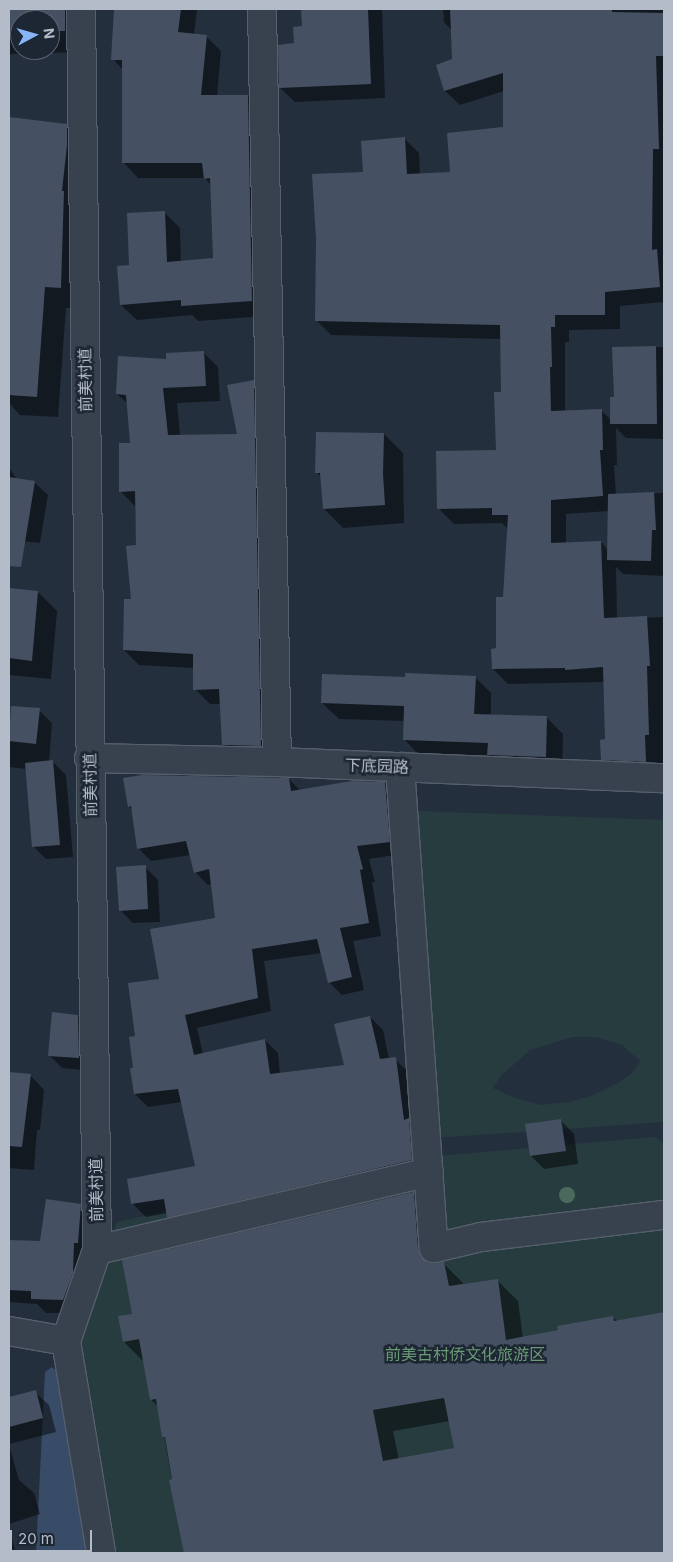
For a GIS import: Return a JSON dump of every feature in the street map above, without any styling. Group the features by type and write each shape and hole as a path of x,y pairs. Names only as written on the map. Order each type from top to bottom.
{"street":[{"name":"前美村道","path":"81,9 89,758 97,1250 66,1341 101,1553"},
{"path":"262,9 277,762"},
{"name":"下底园路","path":"89,758 277,762 664,778"},
{"path":"400,767 434,1248 481,1237 664,1215"},
{"path":"97,1250 429,1172"},
{"path":"9,1331 66,1341"}],"green space":[{"path":"418,811 664,820 664,1122 436,1138","holes":["573,1037 596,1037 622,1045 640,1061 632,1073 618,1083 591,1096 569,1102 541,1105 515,1098 493,1088 501,1076 530,1050"]},
{"name":"前美古村侨文化旅游区","path":"655,1137 664,1143 664,1553 114,1553 76,1342 117,1222 403,1159"}],"water":[{"path":"52,1367 60,1375 89,1553 36,1553 45,1372"}],"building":[{"path":"9,9 65,9 65,31 60,31 60,10 10,10 9,31"},
{"path":"114,9 181,9 178,32 207,35 201,95 248,95 252,301 181,306 181,300 120,305 117,266 129,265 127,213 165,211 167,262 213,258 210,178 204,179 202,163 122,163 122,60 111,60"},
{"path":"301,9 368,9 371,84 279,88 278,45 294,43 293,27 302,26"},
{"path":"450,9 612,9 612,12 664,13 664,56 656,56 659,149 653,149 652,250 657,249 660,287 605,292 605,315 555,315 555,327 551,327 552,367 550,367 551,411 602,409 603,450 600,450 603,496 551,500 551,543 601,541 604,618 647,616 650,666 647,666 649,735 645,735 646,762 601,760 600,740 605,739 603,667 565,670 565,668 492,669 491,649 496,648 496,597 503,597 508,515 492,515 492,508 437,509 436,451 496,450 494,392 501,392 500,325 315,321 316,239 312,174 363,172 361,141 405,137 407,174 450,172 447,133 503,127 503,73 444,91 436,65 452,59"},
{"path":"9,117 67,124 67,145 62,191 64,191 61,288 45,287 37,397 9,395"},
{"path":"656,346 657,424 610,424 610,397 614,397 612,347"},
{"path":"204,351 206,386 163,388 168,435 237,434 227,385 254,380 261,746 222,745 219,689 193,690 193,654 123,650 124,599 131,599 126,546 136,545 135,491 119,492 119,443 130,443 126,395 116,394 118,356 166,359 166,353"},
{"path":"316,432 384,433 383,474 385,505 323,509 320,473 315,473"},
{"path":"9,477 35,481 21,567 9,566"},
{"path":"654,492 656,530 652,530 651,561 607,560 608,494"},
{"path":"9,588 38,591 32,661 9,658"},
{"path":"405,673 476,676 474,714 547,716 546,757 487,755 488,743 403,740 404,706 321,703 322,674 405,677"},
{"path":"11,706 40,708 36,744 9,741"},
{"path":"53,760 60,845 32,847 25,763"},
{"path":"142,775 289,778 291,791 352,781 385,782 390,842 357,846 363,869 360,870 369,923 340,928 352,977 328,983 317,939 252,949 258,998 185,1015 194,1055 265,1039 270,1074 344,1065 334,1024 370,1016 380,1059 396,1057 404,1120 409,1118 412,1160 167,1218 164,1199 131,1204 127,1179 195,1166 178,1089 134,1094 130,1068 133,1068 129,1037 135,1036 128,983 159,979 150,929 215,918 209,869 194,873 186,841 137,849 131,806 128,807 123,778"},
{"path":"146,865 148,909 119,911 116,867"},
{"path":"52,1012 78,1015 79,1058 48,1056"},
{"path":"9,1072 31,1074 22,1147 9,1146"},
{"path":"561,1119 566,1151 530,1156 525,1124"},
{"name":"前美古村侨文化旅游区","path":"414,1192 418,1249 421,1257 429,1263 444,1262 449,1286 498,1279 506,1340 558,1330 557,1326 613,1316 614,1321 664,1312 664,1553 184,1553 169,1480 172,1479 165,1437 162,1437 156,1399 150,1400 139,1339 123,1342 118,1316 132,1314 122,1260","holes":["444,1398 454,1448 383,1461 373,1410"]},
{"path":"46,1199 81,1204 78,1243 74,1243 73,1273 63,1300 31,1299 31,1291 9,1290 9,1240 40,1241"},
{"path":"36,1390 43,1418 9,1427 9,1397"}]}
